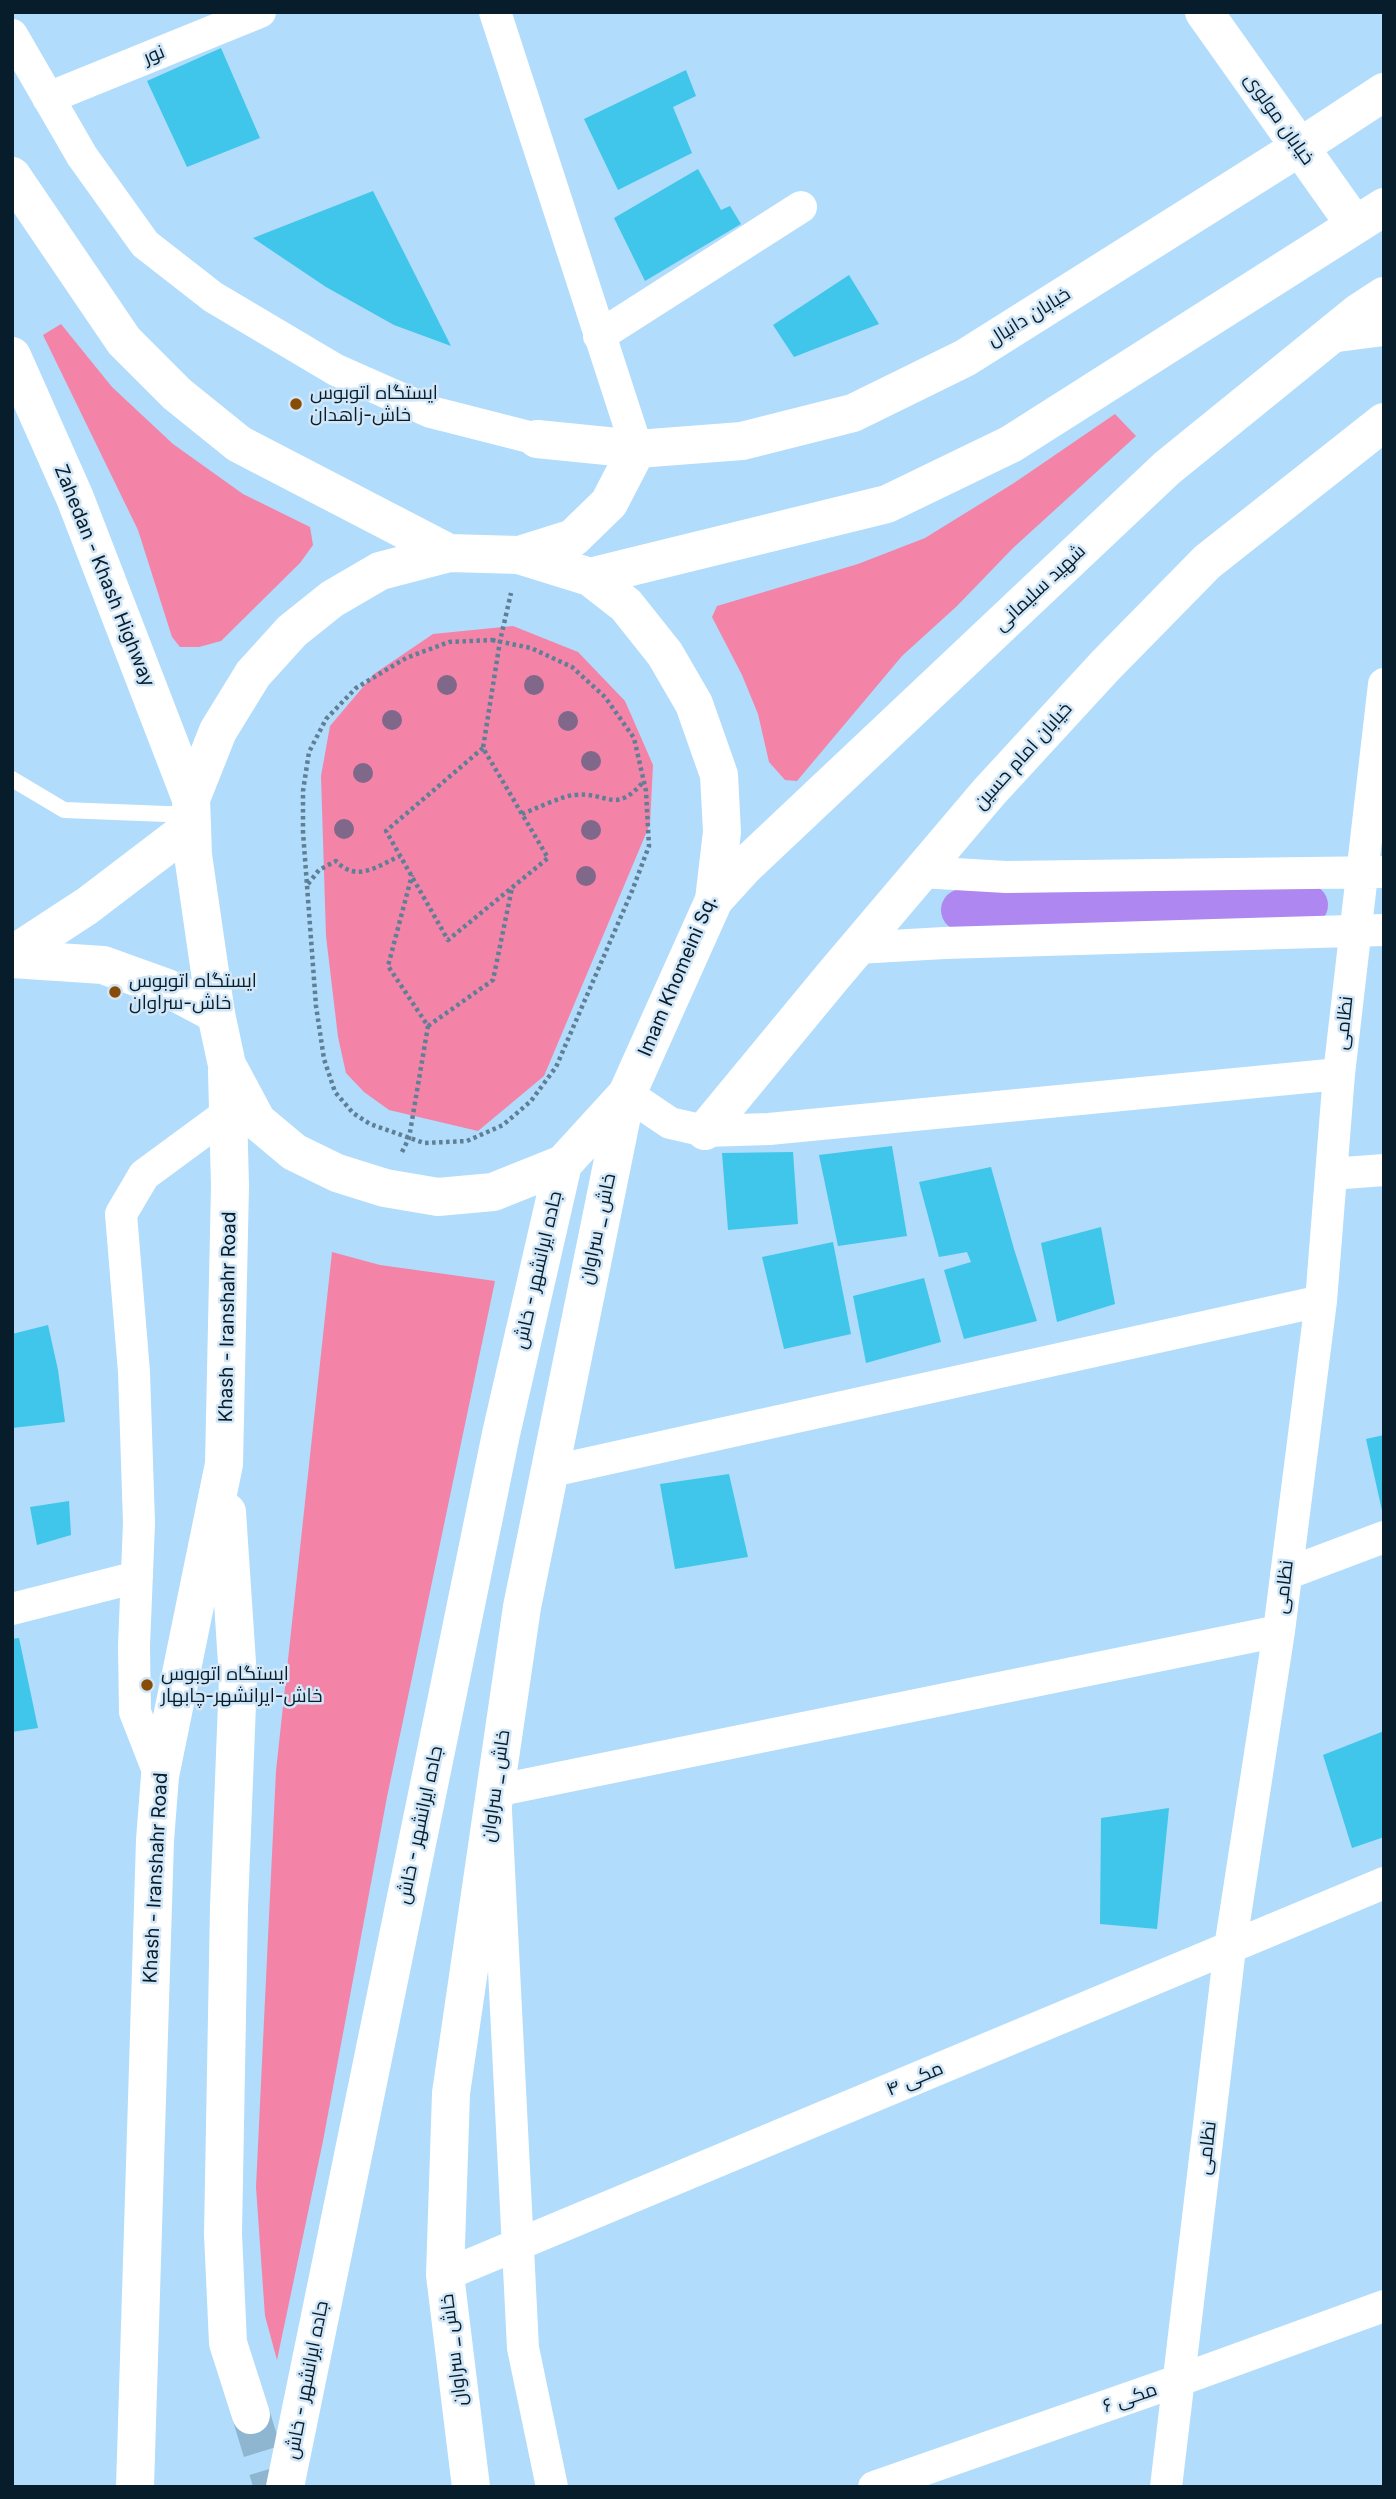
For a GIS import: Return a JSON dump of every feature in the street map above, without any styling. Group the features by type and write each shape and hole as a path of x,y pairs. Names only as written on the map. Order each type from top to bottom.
{"main road":[{"name":"خیابان مولوی","path":"1204,12 1300,147 1370,216"},
{"name":"خیابان دانیال","path":"537,439 638,449 742,441 853,413 965,358 1384,92"},
{"path":"12,176 124,341 177,394 239,444 449,553"},
{"path":"590,577 887,504 1011,444 1370,216"},
{"name":"شهید سلیمانی","path":"714,900 744,867 1167,468 1384,296"},
{"name":"Zahedan - Khash Highway","path":"12,356 75,498 192,813"},
{"name":"خیابان امام حسین","path":"705,1131 989,792 1105,666 1207,562 1384,422"},
{"path":"519,555 573,538 609,503 638,449"},
{"name":"Imam Khomeini Sq.","path":"449,553 519,555 590,577 626,605 665,654 694,704 719,775 722,832 714,900 627,1094 562,1164 493,1192 438,1197 385,1188 337,1173 294,1152 257,1121 227,1065 216,1014 193,855 192,813 218,731 253,674 292,631 332,599 380,571 449,553"},
{"path":"12,957 87,906 192,813"},
{"path":"12,957 103,965 167,988 216,1014"},
{"name":"Khash - Iranshahr Road","path":"135,2487 155,1840 160,1776 224,1464 230,1186 227,1065"},
{"name":"خاش _ سراوان","path":"471,2487 445,2275 451,2093 522,1607 627,1094"},
{"name":"جاده ایرانشهر - خاش","path":"285,2487 501,1434 562,1164"},
{"path":"224,1464 238,1678 229,1907 223,2234 228,2343 251,2415"}],"street":[{"name":"نور","path":"48,97 260,12"},
{"path":"495,12 638,449"},
{"path":"12,35 82,156 145,244 213,297 336,370 431,412 537,439"},
{"path":"599,336 801,207"},
{"path":"1329,337 1384,330"},
{"name":"نظامی","path":"1166,2487 1230,1948 1279,1631 1321,1301 1339,1074 1369,931 1384,684"},
{"path":"921,872 1006,877 1372,873"},
{"path":"857,948 944,943 1369,931"},
{"path":"627,1094 670,1123 705,1131 782,1128 1339,1074"},
{"path":"160,1776 135,1712 139,1522 134,1372 121,1214 144,1175 227,1114"},
{"path":"1331,1174 1384,1170"},
{"path":"548,1472 1321,1301"},
{"path":"1286,1574 1384,1537"},
{"path":"12,1609 137,1577"},
{"path":"552,2487 523,2348 495,1791 1279,1631"},
{"name":"مکی ۴","path":"445,2275 1384,1882"},
{"name":"مکی ۶","path":"874,2487 1384,2305"}],"lane":[{"path":"12,779 64,810 192,813"}],"path":[{"path":"483,748 386,831 448,940 548,858 483,748 500,641 519,555"},
{"path":"500,641 531,648 572,667 605,697 634,738 644,780 649,846 556,1067 531,1101 503,1125 467,1141 424,1143 370,1124 353,1113 335,1092 324,1059 316,1006 307,885 303,791 309,752 326,719 356,688 406,659 449,642 500,641"},
{"path":"522,814 571,795 620,800 633,794 644,780"},
{"path":"307,885 319,870 336,861 345,870 359,873 400,856"},
{"path":"385,1188 409,1138 428,1026 387,966 412,875"},
{"path":"428,1026 493,980 513,887"}],"shaded area":[{"path":"61,324 112,387 173,444 243,494 310,527 313,545 300,563 221,641 199,647 180,647 172,637 138,530 43,335"},
{"path":"1115,414 1136,436 1013,548 957,606 902,656 797,781 785,780 769,762 758,714 742,675 712,617 717,606 858,564 925,538 1014,483"},
{"path":"513,626 578,652 625,701 653,765 650,824 544,1076 478,1131 389,1110 364,1092 346,1073 338,1037 326,936 321,776 330,726 374,674 433,634"},
{"path":"332,1252 380,1265 495,1281 387,1797 323,2141 277,2360 265,2316 256,2187 276,1771"}],"building":[{"path":"221,48 260,138 187,167 147,81"},
{"path":"686,70 696,96 673,107 692,153 618,190 584,119"},
{"path":"698,169 721,210 730,206 741,224 645,281 614,218"},
{"path":"373,191 451,346 394,325 326,287 253,238"},
{"path":"849,275 879,324 794,357 773,325"},
{"path":"892,1146 907,1236 838,1246 819,1155"},
{"path":"793,1152 798,1224 728,1230 722,1153"},
{"path":"991,1167 1037,1321 964,1339 944,1270 971,1262 967,1252 939,1257 919,1182"},
{"path":"1101,1227 1115,1304 1057,1322 1041,1243"},
{"path":"833,1242 851,1334 784,1349 762,1257"},
{"path":"924,1278 941,1342 866,1363 853,1296"},
{"path":"48,1325 65,1422 12,1428 12,1334"},
{"path":"1384,1435 1384,1515 1383,1515 1366,1439"},
{"path":"729,1474 748,1557 675,1569 660,1484"},
{"path":"69,1501 71,1535 37,1545 30,1507"},
{"path":"19,1638 38,1728 12,1732 12,1639"},
{"path":"1384,1731 1384,1837 1352,1848 1323,1755"},
{"path":"1169,1808 1157,1929 1100,1924 1101,1818"}],"waterway":[{"path":"962,910 1307,905"}],"tunnel":[{"path":"251,2415 273,2487"}],"place":[{"name":"ایستگاه اتوبوس خاش-زاهدان","path":"296,404"},
{"name":"ایستگاه اتوبوس خاش-سراوان","path":"115,992"},
{"name":"ایستگاه اتوبوس خاش-ایرانشهر-چابهار","path":"147,1685"}]}
